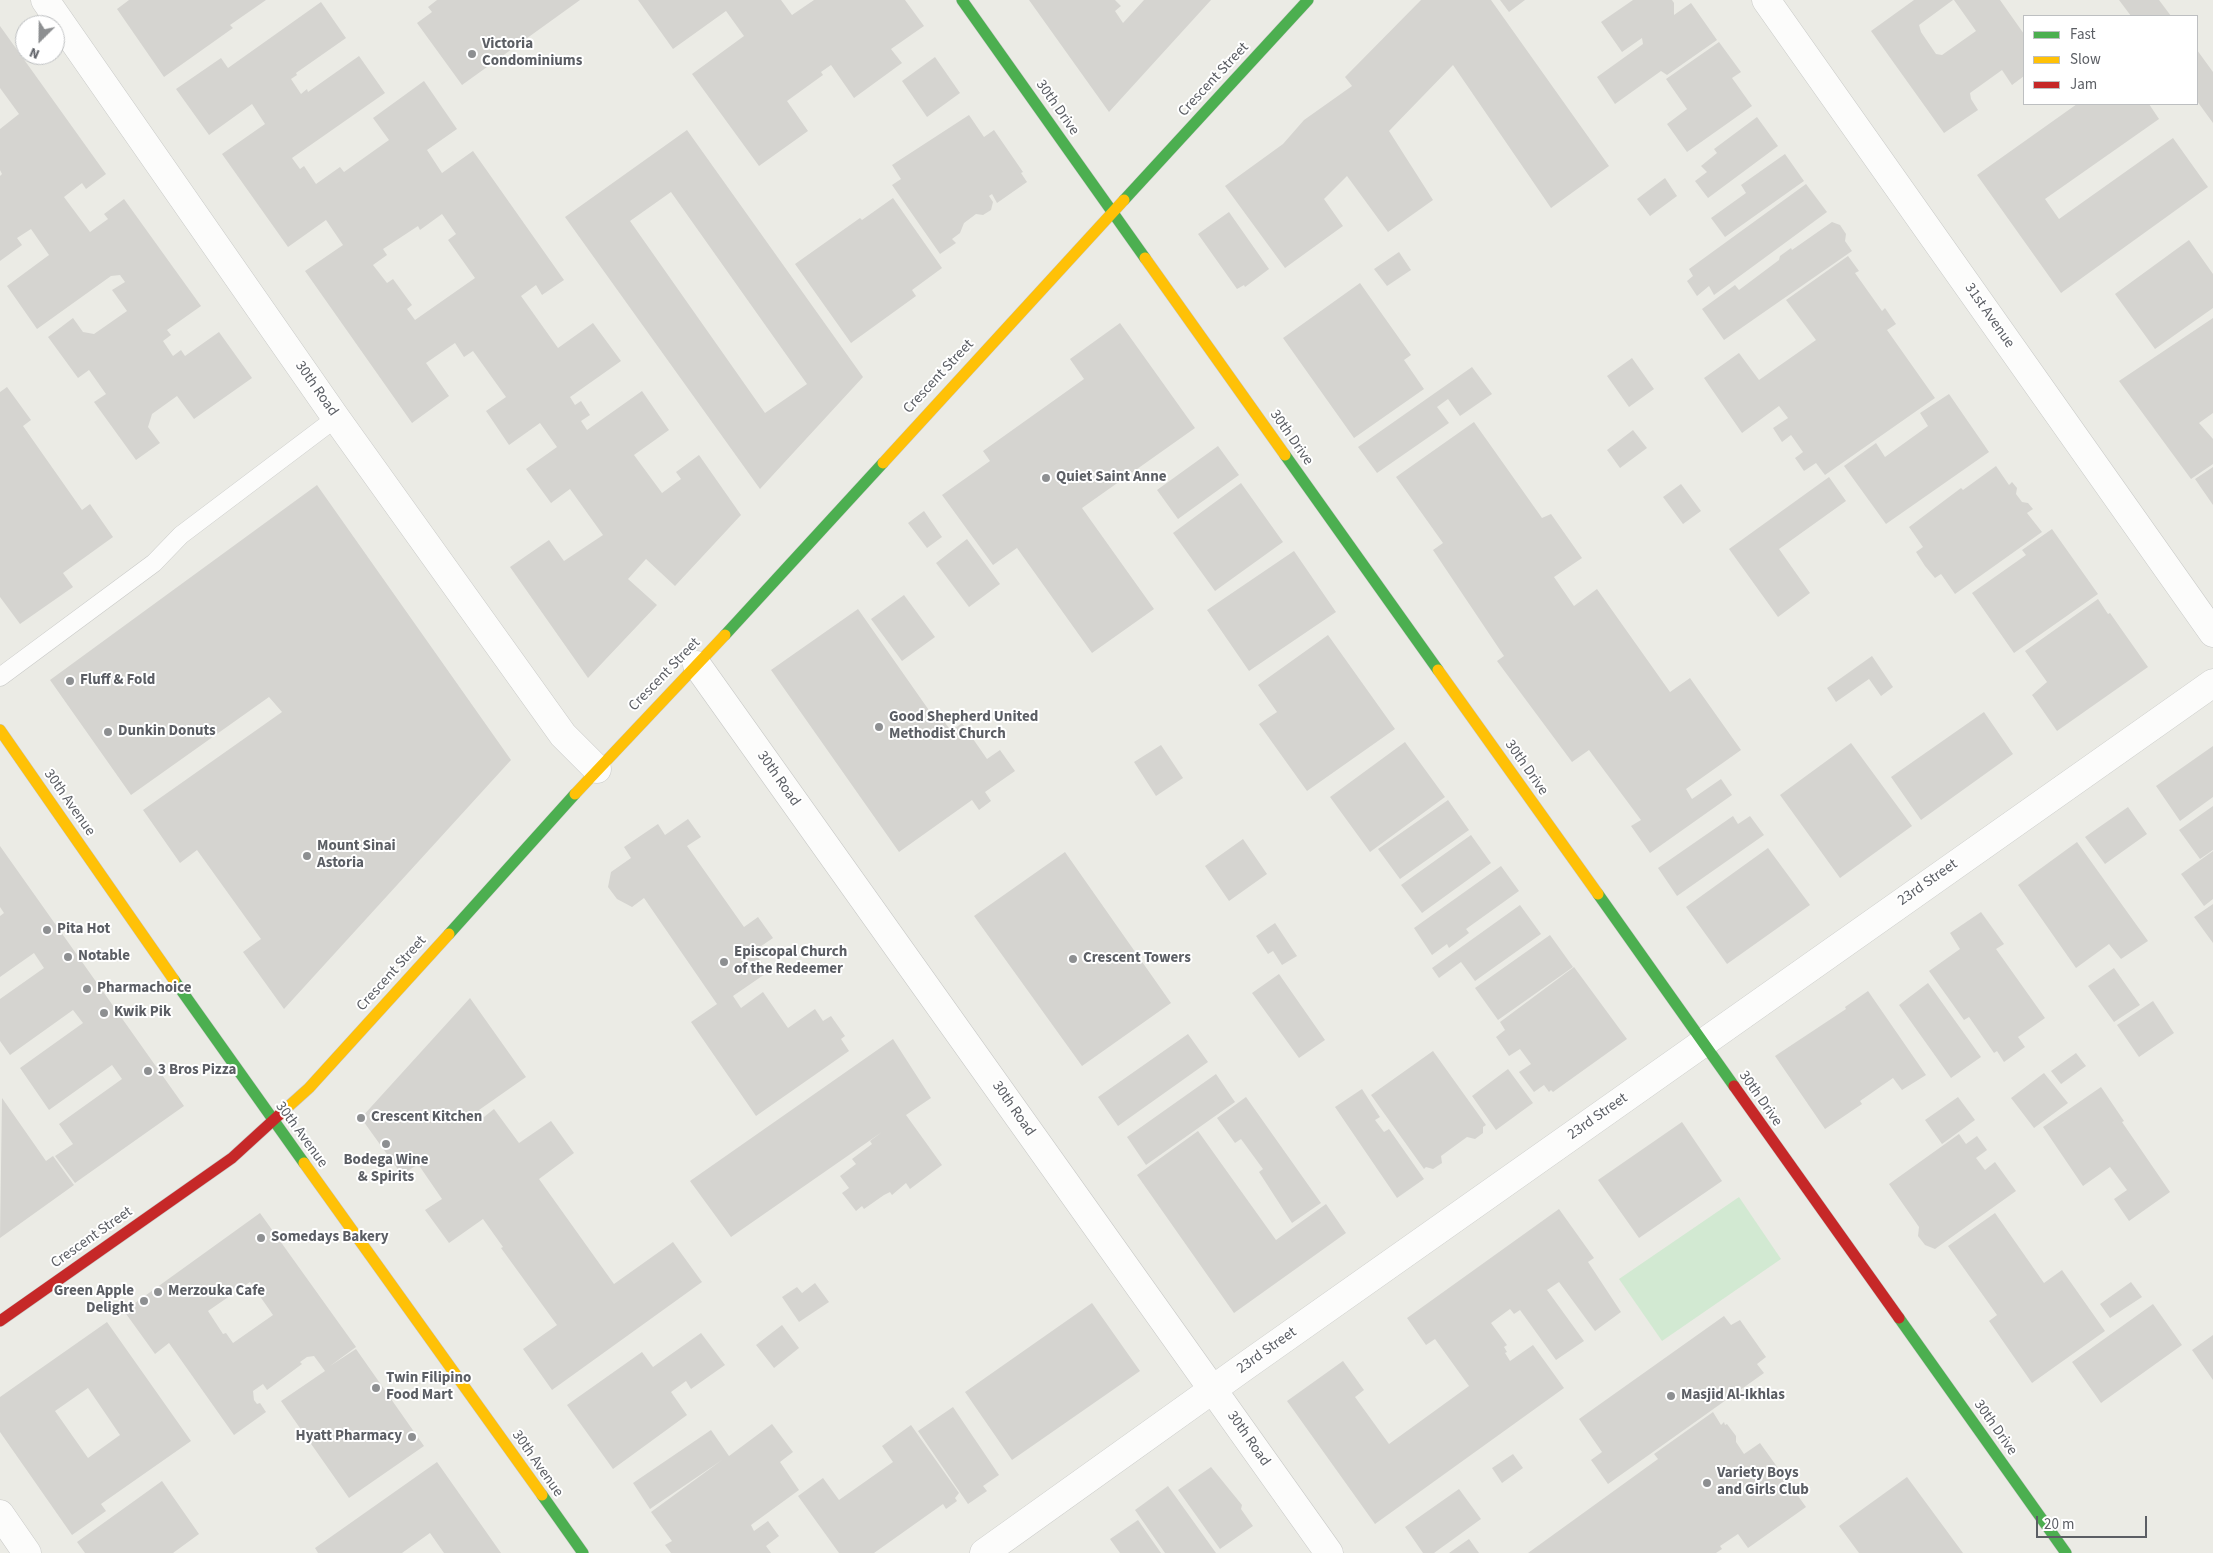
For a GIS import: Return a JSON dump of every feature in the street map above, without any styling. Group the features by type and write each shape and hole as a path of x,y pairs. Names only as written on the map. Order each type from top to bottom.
{"street":[{"name":"30th Road","path":"46,0 336,418 563,735 597,769"},
{"name":"30th Drive","path":"962,0 2066,1553"},
{"name":"Crescent Street","path":"0,1321 232,1158 309,1088 597,769 696,665 1308,0"},
{"name":"31st Avenue","path":"1766,0 2213,633"},
{"name":"30th Road","path":"696,665 1329,1553"},
{"name":"23rd Street","path":"984,1553 1702,1042 2213,683"},
{"name":"30th Avenue","path":"4,746 273,1122 358,1237 582,1553"},
{"path":"0,1514 27,1553"}],"lane":[{"path":"0,677 154,563 181,535 336,418"}],"green space":[{"path":"1739,1197 1781,1259 1662,1341 1619,1279"}],"building":[{"path":"129,0 266,0 230,25 233,28 164,77 117,9"},
{"name":"Victoria Condominiums","path":"437,0 580,0 462,85 417,23 432,12 428,7"},
{"path":"638,0 781,0 792,15 814,0 905,0 924,26 891,49 902,63 854,98 831,65 821,72 823,75 787,101 808,131 759,166 692,74 744,36 726,11 673,49"},
{"path":"1029,0 1115,0 1121,6 1115,11 1123,23 1144,0 1211,0 1109,112"},
{"path":"1421,0 1491,0 1609,166 1551,208 1453,65 1389,131 1433,200 1388,232 1347,176 1324,199 1343,226 1285,268 1225,186 1283,144 1304,120 1352,86 1345,77"},
{"path":"1500,0 1525,0 1509,12"},
{"path":"1633,0 1672,0 1674,3 1674,15 1691,3 1717,40 1667,75 1661,71 1615,104 1597,77 1643,44 1642,38 1622,52 1601,22"},
{"path":"1914,0 1953,0 1919,25 1921,32 1936,54 1942,55 1976,31 1954,0 2000,0 2023,33 2023,77 2012,85 2002,70 1970,93 1971,99 1978,110 1944,133 1871,31"},
{"path":"2119,0 2159,0 2170,15 2130,15"},
{"path":"321,2 346,38 296,73 297,75 291,79 301,94 307,89 308,92 359,56 385,93 292,158 300,169 304,166 316,184 340,167 344,172 389,140 373,118 424,81 457,129 427,150 442,173 473,151 564,280 542,295 536,285 521,296 558,348 593,323 621,361 570,397 575,405 581,401 590,415 581,421 587,430 642,391 669,430 634,455 662,493 681,479 676,472 699,455 741,515 675,586 646,559 628,579 657,605 588,678 510,567 549,540 564,561 603,535 570,489 551,503 526,469 557,447 540,423 509,445 486,411 506,397 473,351 464,357 455,343 426,363 449,396 412,423 305,271 343,245 326,220 288,247 222,154 265,124 252,104 209,135 176,89 221,58 228,68","holes":["442,214 456,234 448,240 475,278 415,320 407,309 412,305 393,279 387,283 373,265 387,255 383,249 418,226 420,230"]},
{"path":"0,26 15,47 15,65 28,65 106,174 86,189 82,183 64,197 90,232 108,219 104,214 124,199 201,306 167,330 171,335 163,341 173,356 181,350 185,356 219,332 252,378 194,419 177,396 152,414 148,427 160,443 136,460 94,402 106,394 89,370 78,378 48,337 73,318 83,332 94,334 127,311 112,290 125,282 120,275 111,276 37,329 7,286 49,255 31,229 17,238 22,245 0,261 0,176 2,174 0,170 0,129 19,114 0,88"},
{"path":"1719,42 1741,72 1732,78 1752,106 1687,152 1667,124 1687,109 1666,79"},
{"path":"2198,51 2213,72 2213,123 2198,102"},
{"path":"935,57 960,93 927,117 902,81"},
{"path":"2076,105 2150,105 2159,119 2045,199 2059,219 2173,138 2208,187 2061,293 1977,175"},
{"path":"969,115 984,137 994,130 1023,172 1021,173 1027,182 997,203 992,194 989,196 993,202 991,210 983,215 976,214 964,223 960,233 952,239 956,243 940,254 892,185 901,179 892,165"},
{"path":"1757,117 1778,146 1708,198 1695,181 1707,172 1701,166 1717,153 1714,149"},
{"path":"687,130 863,377 760,489 565,217","holes":["671,192 807,384 765,413 630,221"]},
{"path":"1785,154 1804,181 1725,237 1711,218 1746,193 1741,185"},
{"path":"1665,178 1677,196 1650,216 1637,199"},
{"path":"1806,184 1827,212 1714,295 1709,286 1697,296 1687,281 1693,276 1689,269"},
{"path":"893,198 942,268 912,290 916,296 851,343 795,264 860,218 862,220"},
{"path":"1229,212 1269,269 1245,287 1244,285 1237,289 1198,234"},
{"path":"1832,222 1840,225 1846,234 1845,241 1852,251 1724,340 1702,309 1735,285 1739,290 1779,260 1780,256 1791,248 1792,250"},
{"path":"2189,240 2213,274 2213,308 2155,349 2115,294"},
{"path":"1399,252 1411,270 1387,286 1374,269"},
{"path":"1848,256 1859,271 1855,273 1882,311 1885,308 1896,324 1887,330 1935,398 1825,475 1816,463 1804,471 1795,458 1803,452 1791,435 1782,442 1773,428 1788,418 1779,406 1742,433 1704,378 1739,353 1759,380 1816,340 1786,300"},
{"path":"1360,283 1411,355 1404,360 1424,389 1354,438 1283,338"},
{"path":"2213,318 2213,413 2199,423 2213,439 2213,464 2191,479 2119,381"},
{"name":"Quiet Saint Anne","path":"1120,323 1195,428 1082,508 1154,609 1092,653 1017,548 993,565 942,495 990,461 983,451 1084,379 1070,359"},
{"path":"1632,358 1654,389 1629,407 1607,376"},
{"path":"1472,367 1492,394 1460,416 1448,399 1437,407 1449,423 1377,473 1358,447"},
{"path":"7,387 31,420 23,426 82,510 90,504 113,537 63,573 73,587 20,624 0,597 0,392"},
{"path":"1949,394 1989,452 1886,524 1844,466 1876,443 1885,457 1928,426 1920,413"},
{"path":"1474,422 1542,518 1551,514 1582,558 1554,577 1574,606 1597,589 1670,692 1690,678 1741,750 1686,789 1692,799 1721,779 1732,795 1650,853 1631,826 1641,820 1589,750 1572,762 1497,661 1504,656 1433,550 1443,543 1396,477"},
{"path":"1633,430 1647,448 1620,468 1607,450"},
{"path":"1218,446 1239,475 1178,519 1157,490"},
{"path":"1996,466 2009,485 2012,482 2017,488 2016,494 2022,502 2028,503 2033,509 2027,513 2042,532 1955,594 1941,574 1935,578 1925,566 1916,552 1923,547 1909,527 1961,488 1963,490"},
{"path":"2213,467 2213,505 2195,479"},
{"path":"1829,477 1846,501 1779,549 1810,593 1778,617 1729,549"},
{"path":"1241,483 1283,542 1215,591 1173,533"},
{"path":"1681,484 1701,511 1683,524 1663,497"},
{"path":"317,485 511,760 284,1009 243,952 261,939 197,850 180,863 143,810 282,712 269,697 131,795 50,680"},
{"path":"924,511 942,537 927,548 908,523"},
{"path":"2052,529 2098,594 2014,653 1972,593 2026,555 2022,550"},
{"path":"967,539 1000,584 969,607 936,563"},
{"path":"1294,551 1336,612 1249,671 1207,610"},
{"path":"904,595 935,637 902,661 871,619"},
{"path":"2098,599 2148,667 2057,731 2032,695 2047,682 2025,651"},
{"name":"Good Shepherd United Methodist Church","path":"858,609 933,716 938,713 951,731 962,723 987,759 1000,750 1015,771 985,792 991,801 979,810 972,800 899,852 771,670"},
{"path":"1328,635 1395,729 1307,791 1259,724 1277,712 1258,685"},
{"path":"1872,656 1893,687 1881,696 1869,679 1836,702 1827,688"},
{"path":"1984,712 2013,754 1921,820 1891,777"},
{"path":"1405,742 1445,797 1370,852 1330,797"},
{"path":"1851,743 1912,826 1840,878 1780,795"},
{"path":"1161,745 1183,778 1156,796 1134,762"},
{"path":"2213,746 2213,797 2180,821 2156,786"},
{"path":"1448,800 1469,830 1400,879 1378,849"},
{"path":"2213,806 2213,850 2200,859 2179,830"},
{"path":"2128,807 2147,834 2105,864 2085,837"},
{"path":"1733,816 1738,824 1750,816 1764,835 1677,896 1658,868"},
{"name":"Episcopal Church of the Redeemer","path":"688,819 701,837 687,846 744,927 758,917 773,938 754,951 768,972 733,996 741,1008 763,992 788,1028 815,1009 823,1021 831,1016 845,1036 841,1039 849,1051 756,1116 691,1022 717,1004 644,898 632,907 617,899 608,887 611,872 631,858 624,847 658,824 665,835"},
{"path":"1471,835 1491,863 1422,913 1401,885"},
{"path":"1243,839 1267,874 1229,901 1205,866"},
{"path":"2077,842 2148,941 2121,959 2109,944 2076,968 2018,885"},
{"path":"0,846 184,1106 75,1183 55,1156 73,1144 59,1124 122,1079 112,1065 49,1110 20,1068 83,1023 73,1010 10,1055 0,1041 0,999 44,968 34,953 0,977 0,916 4,913 0,907"},
{"path":"1768,848 1810,905 1727,964 1686,907"},
{"path":"2213,851 2213,899 2204,906 2181,874"},
{"name":"Crescent Towers","path":"1065,852 1171,1003 1082,1066 974,916"},
{"path":"1501,866 1519,891 1466,929 1469,933 1449,948 1447,944 1432,955 1414,928"},
{"path":"2213,904 2213,943 2194,917"},
{"path":"1520,905 1541,934 1475,981 1461,962 1439,978 1432,968"},
{"path":"1981,912 2004,944 1996,949 2045,1018 2018,1037 2025,1047 2004,1062 1997,1051 1994,1053 1969,1017 1964,1020 1929,971 1960,949 1950,933"},
{"path":"1275,923 1297,956 1282,965 1273,951 1268,954 1256,936"},
{"path":"1550,935 1573,967 1498,1020 1475,988"},
{"path":"1574,967 1627,1039 1553,1092 1551,1090 1549,1092 1544,1085 1534,1092 1519,1072 1531,1064 1520,1049 1509,1056 1496,1037 1505,1030 1500,1022"},
{"path":"2114,968 2140,1005 2114,1022 2088,986"},
{"path":"1279,974 1325,1040 1299,1058 1252,993"},
{"path":"1928,983 1981,1057 1951,1078 1899,1005"},
{"path":"1868,991 1926,1075 1902,1090 1893,1078 1860,1101 1862,1104 1825,1129 1775,1056 1846,1009 1845,1007"},
{"path":"470,998 526,1077 479,1110 484,1117 494,1109 519,1143 551,1121 574,1153 539,1179 614,1284 673,1242 702,1282 552,1390 523,1349 557,1325 501,1248 503,1247 483,1219 449,1243 425,1210 442,1199 418,1164 402,1175 361,1118"},
{"path":"2153,1001 2174,1033 2139,1057 2117,1025"},
{"path":"1188,1034 1208,1062 1118,1126 1098,1097"},
{"path":"893,1039 931,1098 906,1115 942,1165 910,1189 906,1183 892,1195 890,1192 864,1209 862,1206 856,1211 842,1193 849,1188 840,1176 856,1164 852,1159 872,1144 870,1141 882,1132 731,1237 690,1181"},
{"path":"1433,1051 1486,1125 1483,1127 1483,1133 1475,1139 1467,1137 1441,1156 1442,1163 1433,1169 1426,1167 1424,1169 1371,1095"},
{"path":"2076,1053 2086,1066 2061,1084 2051,1071"},
{"path":"1508,1069 1533,1103 1496,1130 1472,1096"},
{"path":"2044,1073 2068,1103 2034,1128 2011,1098"},
{"path":"1216,1074 1235,1102 1146,1165 1127,1137"},
{"path":"2101,1087 2124,1121 2122,1122 2170,1192 2129,1221 2114,1199 2127,1190 2110,1167 2083,1186 2043,1127"},
{"path":"1362,1089 1380,1117 1375,1120 1384,1132 1389,1129 1424,1179 1397,1198 1335,1107"},
{"path":"1246,1097 1321,1203 1292,1223 1259,1172 1263,1169 1241,1139 1235,1143 1217,1118"},
{"path":"1958,1097 1975,1120 1942,1144 1925,1120"},
{"path":"2,1098 46,1161 53,1156 74,1185 0,1238"},
{"path":"1682,1122 1722,1181 1639,1238 1598,1180"},
{"path":"1198,1131 1276,1240 1326,1204 1346,1233 1234,1313 1137,1175"},
{"path":"1959,1134 1966,1144 1977,1136 1987,1150 1976,1158 1985,1170 1995,1162 2016,1191 1935,1249 1925,1245 1918,1236 1919,1227 1889,1184"},
{"path":"1559,1209 1594,1258 1588,1262 1621,1312 1595,1331 1559,1282 1547,1290 1584,1341 1556,1360 1520,1310 1514,1314 1510,1309 1491,1323 1507,1345 1504,1347 1507,1352 1505,1353 1510,1361 1533,1345 1564,1388 1375,1524 1287,1401 1343,1361 1364,1390 1355,1397 1389,1444 1469,1386 1435,1339 1426,1345 1407,1318"},
{"path":"260,1213 356,1347 330,1366 356,1349 424,1446 349,1498 281,1401 325,1371 314,1356 307,1357 300,1362 302,1364 267,1390 263,1384 253,1391 254,1400 257,1404 260,1403 266,1412 234,1435 169,1343 155,1354 124,1311","holes":["250,1282 273,1315 233,1343 226,1333 223,1334 208,1311"]},
{"path":"1995,1213 2044,1283 2062,1270 2105,1331 2032,1383 1989,1321 1997,1315 1948,1246"},
{"path":"2131,1282 2142,1297 2110,1318 2100,1304"},
{"path":"815,1283 829,1302 799,1322 782,1297 797,1287 802,1293"},
{"path":"1092,1303 1140,1371 1012,1460 965,1392"},
{"path":"2153,1304 2182,1345 2101,1403 2072,1362"},
{"name":"Masjid Al-Ikhlas","path":"1724,1316 1731,1325 1740,1320 1766,1357 1757,1364 1764,1373 1608,1484 1591,1460 1602,1452 1579,1419"},
{"path":"107,1322 191,1441 101,1504 106,1511 72,1535 0,1432 0,1397","holes":["88,1388 120,1435 88,1458 55,1411"]},
{"path":"782,1325 799,1348 774,1368 756,1345"},
{"path":"701,1333 725,1365 691,1389 686,1381 671,1392 687,1415 613,1469 567,1405 642,1352 653,1367"},
{"path":"2213,1335 2213,1380 2192,1350"},
{"path":"953,1407 999,1475 983,1486 987,1491 968,1504 918,1431"},
{"name":"Variety Boys and Girls Club","path":"1713,1412 1721,1425 1724,1422 1725,1425 1727,1424 1736,1436 1736,1442 1744,1454 1760,1443 1806,1507 1748,1548 1738,1534 1720,1546 1722,1549 1716,1553 1528,1553 1658,1459 1654,1454"},
{"path":"772,1424 793,1452 780,1462 799,1490 751,1525 754,1531 768,1521 779,1536 766,1546 771,1553 671,1553 665,1545 672,1541 651,1512 722,1460 650,1509 633,1483 711,1430 729,1456"},
{"path":"911,1425 959,1493 955,1498 957,1501 946,1509 943,1504 874,1553 839,1553 798,1496 823,1478 839,1500 893,1462 882,1446"},
{"path":"1513,1454 1523,1468 1502,1483 1492,1468"},
{"path":"437,1462 501,1553 444,1553 430,1533 402,1553 318,1553 315,1548"},
{"path":"1211,1467 1242,1505 1241,1509 1253,1526 1220,1549 1178,1490"},
{"path":"1907,1477 1963,1553 1859,1553 1839,1526"},
{"path":"162,1481 199,1534 173,1553 85,1553 77,1542"},
{"path":"1168,1486 1216,1553 1165,1553 1135,1510"},
{"path":"1459,1489 1481,1519 1434,1553 1423,1553 1405,1527"},
{"path":"1138,1520 1161,1553 1120,1553 1110,1539"},
{"path":"1469,1539 1479,1553 1449,1553"}],"traffic: fast":[{"path":"962,0 1145,258"},
{"path":"1124,200 1308,0"},
{"path":"1285,455 1438,670"},
{"path":"725,635 883,463"},
{"path":"449,934 575,794"},
{"path":"1598,894 1734,1086"},
{"path":"174,980 304,1163"},
{"path":"1899,1318 2066,1553"},
{"path":"542,1495 583,1553"}],"traffic: slow":[{"path":"883,463 1124,200"},
{"path":"1145,258 1285,455"},
{"path":"575,794 725,635"},
{"path":"1438,670 1598,894"},
{"path":"0,730 174,980"},
{"path":"279,1115 309,1088 449,934"},
{"path":"304,1163 542,1495"}],"traffic: jam":[{"path":"1734,1086 1899,1318"},
{"path":"0,1321 232,1158 279,1115"}],"place":[{"name":"Victoria Condominiums","path":"472,54"},
{"name":"Quiet Saint Anne","path":"1046,478"},
{"name":"Fluff & Fold","path":"70,681"},
{"name":"Good Shepherd United Methodist Church","path":"879,727"},
{"name":"Dunkin Donuts","path":"108,732"},
{"name":"Mount Sinai Astoria","path":"307,856"},
{"name":"Pita Hot","path":"47,930"},
{"name":"Notable","path":"68,957"},
{"name":"Crescent Towers","path":"1073,959"},
{"name":"Episcopal Church of the Redeemer","path":"724,962"},
{"name":"Pharmachoice","path":"87,989"},
{"name":"Kwik Pik","path":"104,1013"},
{"name":"3 Bros Pizza","path":"148,1071"},
{"name":"Crescent Kitchen","path":"361,1118"},
{"name":"Bodega Wine & Spirits","path":"386,1144"},
{"name":"Somedays Bakery","path":"261,1238"},
{"name":"Merzouka Cafe","path":"158,1292"},
{"name":"Green Apple Delight","path":"144,1301"},
{"name":"Twin Filipino Food Mart","path":"376,1388"},
{"name":"Masjid Al-Ikhlas","path":"1671,1396"},
{"name":"Hyatt Pharmacy","path":"412,1437"},
{"name":"Variety Boys and Girls Club","path":"1707,1483"}]}
